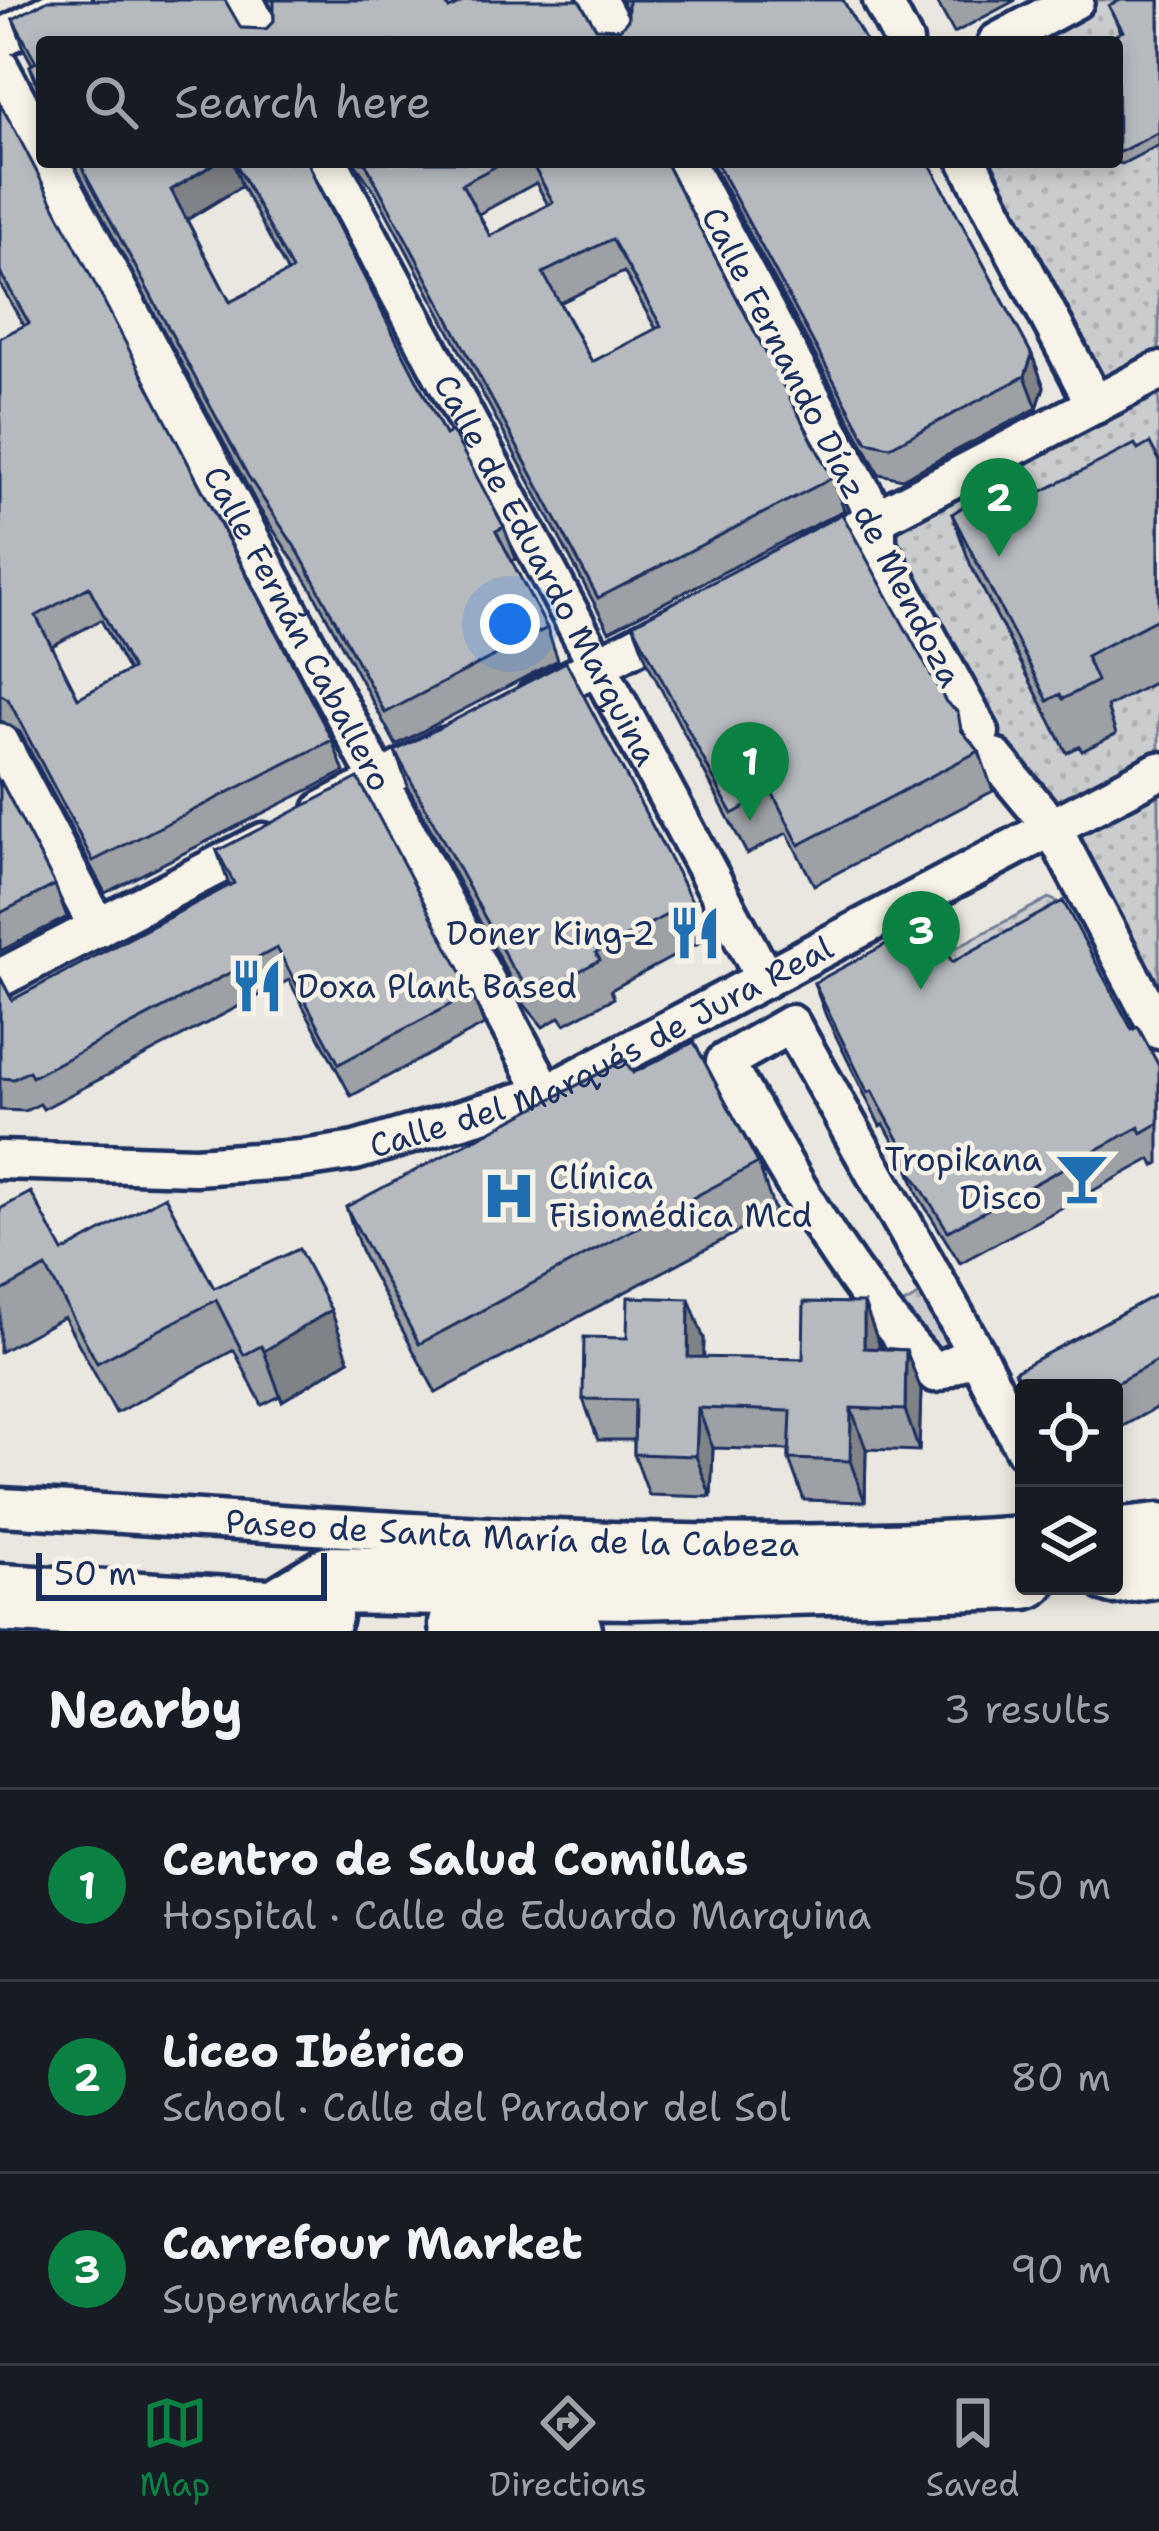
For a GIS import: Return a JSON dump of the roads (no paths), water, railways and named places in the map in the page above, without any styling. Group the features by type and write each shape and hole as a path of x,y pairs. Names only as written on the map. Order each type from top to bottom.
{"highway":[{"path":"1123,1569 1159,1563"},
{"path":"275,1614 331,1580 632,1586 1015,1575"},
{"path":"0,1598 568,1631"}],"street":[{"path":"0,39 72,0"},
{"path":"244,0 263,36"},
{"path":"597,0 617,36"},
{"path":"882,0 901,36"},
{"path":"1008,36 1076,0"},
{"path":"0,68 36,136"},
{"name":"Calle Fernán Caballero","path":"53,168 546,1094"},
{"name":"Calle de Eduardo Marquina","path":"332,168 765,979"},
{"name":"Calle Fernando Díaz de Mendoza","path":"688,168 877,519 877,544 987,744 1052,827 1159,1030"},
{"path":"971,168 1095,405"},
{"path":"773,573 1159,371"},
{"path":"0,978 711,606"},
{"path":"0,742 98,928"},
{"name":"Calle del Marqués de Jura Real","path":"0,1160 194,1166 302,1160 355,1151 546,1094 1159,771"},
{"path":"976,1353 935,1373 893,1330 805,1203 725,1062 790,1024 976,1353 1015,1430"},
{"name":"Paseo de Santa María de la Cabeza","path":"0,1507 639,1540 931,1542 1015,1536"},
{"path":"1123,1526 1159,1522"}],"place":[{"name":"Liceo Ibérico","path":"999,557"},
{"name":"Centro de Salud Comillas","path":"750,821"},
{"name":"Doner King-2","path":"695,933"},
{"name":"Doxa Plant Based","path":"257,986"},
{"name":"Carrefour Market","path":"921,990"},
{"name":"Tropikana Disco","path":"1082,1178"},
{"name":"Clínica Fisiomédica Mcd","path":"509,1196"}]}
